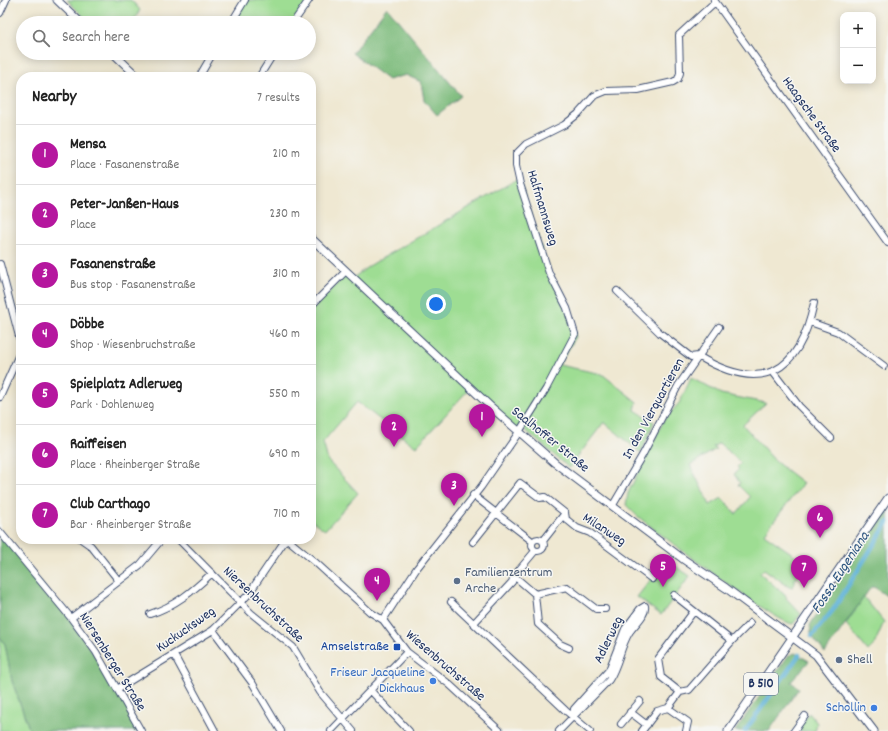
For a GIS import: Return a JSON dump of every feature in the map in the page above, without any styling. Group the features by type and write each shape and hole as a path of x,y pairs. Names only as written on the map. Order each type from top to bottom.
{"main road":[{"path":"57,0 74,16"},
{"path":"120,60 133,72"},
{"name":"Saalhoffer Straße","path":"316,243 491,407 555,463 683,559 794,638 821,660 874,731"},
{"name":"B 510","path":"728,731 794,638 888,498"}],"street":[{"path":"0,13 6,0"},
{"path":"235,16 245,0"},
{"path":"298,16 309,0"},
{"name":"Haagsche Straße","path":"715,1 888,243"},
{"name":"Halfmannsweg","path":"519,432 549,383 575,334 567,308 549,273 520,184 516,160 518,151 526,144 562,126 578,114 594,96 606,91 638,90 674,82 678,79 680,73 679,35 715,1"},
{"path":"202,72 209,60"},
{"path":"262,72 270,60"},
{"path":"0,264 16,325"},
{"path":"316,301 346,271"},
{"path":"616,291 660,333 691,356 698,356 715,367 733,373 750,375 773,372 788,359 796,350 810,322 814,303"},
{"path":"810,322 838,332 884,366"},
{"name":"In den Vierquartieren","path":"613,505 643,454 673,396 698,356 719,327"},
{"path":"1,394 16,361"},
{"path":"773,372 799,406 831,438"},
{"path":"383,620 417,568 445,534 473,495 481,487 519,432"},
{"name":"Milanweg","path":"496,514 520,483 540,498 545,496 565,513 566,519 577,528 590,533 652,579"},
{"path":"473,495 532,541"},
{"path":"532,541 531,546 535,550 539,551 543,548 543,541 565,513"},
{"path":"473,542 496,514"},
{"name":"Niersenberger Straße","path":"0,532 71,618 96,652 141,731"},
{"path":"532,541 538,538 543,541"},
{"path":"88,544 119,581"},
{"path":"71,618 119,581 152,553 158,544"},
{"name":"Niersenbruchstraße","path":"183,544 241,603 294,647 320,692 353,731"},
{"name":"Kuckucksweg","path":"117,688 174,655 213,630 241,603 282,544"},
{"name":"Wiesenbruchstraße","path":"293,544 307,554 370,612 383,620 407,652 449,684 500,731"},
{"path":"474,623 512,582 514,576 535,550"},
{"path":"150,614 182,600 212,574"},
{"path":"514,576 535,594 538,624 560,644 569,648"},
{"path":"535,594 567,587 596,609 605,609"},
{"path":"674,595 732,641"},
{"path":"451,602 566,712 573,716 590,731"},
{"name":"Adlerweg","path":"559,731 573,716 578,714 609,680 616,670 629,632 645,612 645,606 640,609 625,629 610,670 574,709 573,716"},
{"path":"680,692 661,677 658,659 694,611"},
{"path":"642,731 657,711 668,708 680,692 689,690 750,623"},
{"path":"213,630 253,684 281,731"},
{"path":"331,731 407,652"},
{"path":"174,655 215,731"},
{"path":"370,690 409,731"},
{"path":"621,724 640,701"},
{"path":"668,708 688,722 686,731"},
{"path":"630,712 646,724"},
{"path":"794,731 805,716"}],"green space":[{"path":"67,0 131,0 140,10 136,16 83,16"},
{"path":"245,0 309,0 298,16 235,16"},
{"path":"387,7 461,96 437,115 424,100 421,82 406,75 388,80 352,53"},
{"path":"519,178 550,275 567,307 576,337 559,365 602,374 637,402 635,410 654,422 641,453 604,422 569,468 523,428 519,432 470,388 416,447 357,402 323,442 328,461 358,493 325,530 316,524 316,305 348,273 353,278 369,266"},
{"path":"691,378 721,394 766,403 743,425 776,462 803,483 764,534 807,564 794,580 796,582 792,587 789,587 764,569 760,573 787,597 786,598 801,614 793,624 782,620 716,576 636,515 626,505 628,493 664,420 680,402","holes":["719,443 741,463 737,467 739,469 734,474 740,483 738,485 750,497 736,514 722,498 710,505 690,465 716,449 713,447"]},
{"path":"888,502 888,597 874,587 871,587 825,653 811,635 810,625"},
{"path":"0,533 71,620 117,688 141,731 30,731 12,681 5,644 0,637"},
{"path":"666,560 690,576 661,615 637,597"},
{"path":"864,597 884,622 874,645 868,651 846,624"},
{"path":"0,637 5,644 12,681 30,731 0,731"},
{"path":"795,653 809,661 791,682 799,688 769,731 735,731 788,656"},
{"path":"809,713 817,723 815,731 796,731"}],"waterway":[{"name":"Fossa Eugeniana","path":"812,636 833,610 888,522"},
{"name":"Fossa Eugeniana","path":"745,731 799,655"}],"place":[{"name":"Mensa","path":"482,437"},
{"name":"Peter-Janßen-Haus","path":"394,447"},
{"name":"Fasanenstraße","path":"454,506"},
{"name":"Raiffeisen","path":"820,538"},
{"name":"Familienzentrum Arche","path":"457,581"},
{"name":"Spielplatz Adlerweg","path":"663,587"},
{"name":"Club Carthago","path":"804,588"},
{"name":"Döbbe","path":"377,601"},
{"name":"Amselstraße","path":"397,647"},
{"name":"Shell","path":"839,660"},
{"name":"Friseur Jacqueline Dickhaus","path":"433,681"},
{"name":"Schollin","path":"874,708"}]}
